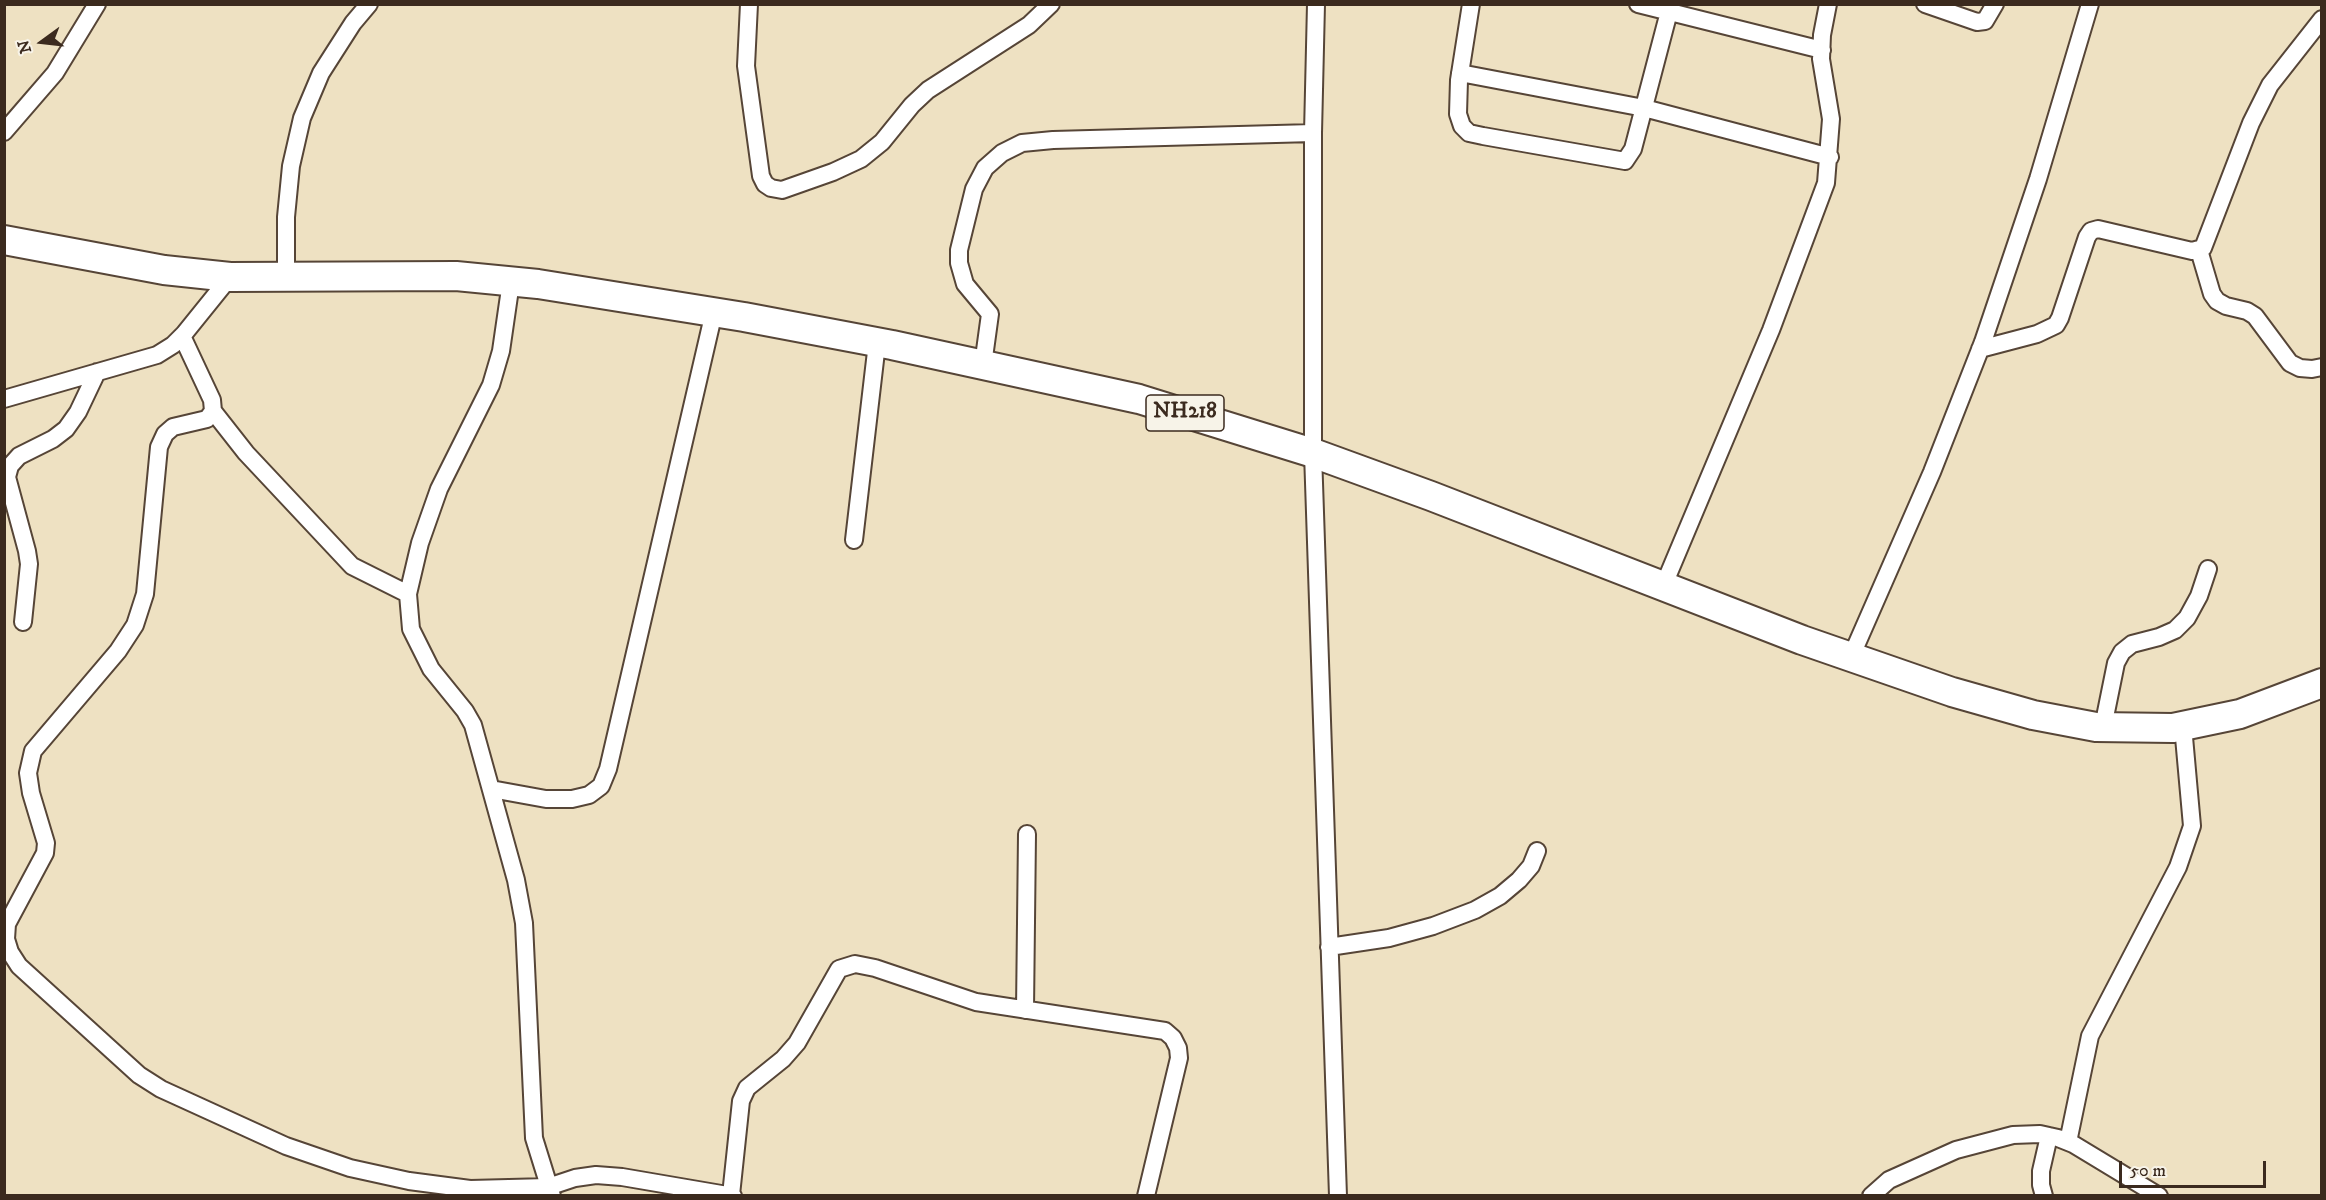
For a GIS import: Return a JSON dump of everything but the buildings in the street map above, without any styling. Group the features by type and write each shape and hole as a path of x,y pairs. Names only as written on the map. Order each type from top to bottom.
{"highway":[{"name":"NH218","path":"4,240 143,267 230,277 456,276 538,284 714,312 877,342 1139,399 1313,453 1851,657 1952,692 2032,715 2103,727 2173,728 2240,714 2322,683"}],"street":[{"path":"4,132 55,73 97,4"},
{"path":"286,278 286,217 291,166 302,118 321,73 353,23 369,4"},
{"path":"749,4 746,66 761,176 771,189 782,190 833,172 861,159 882,142 912,105 928,90 1029,25 1051,4"},
{"path":"1316,4 1313,133 1313,453 1338,1196"},
{"path":"1471,4 1460,73 1458,114 1462,126 1469,133 1483,136 1625,160 1633,149 1670,8"},
{"path":"1638,4 1670,8 1822,50"},
{"path":"1663,587 1771,330 1826,183 1830,157 1831,119 1825,90 1822,50 1828,4"},
{"path":"1925,4 1977,22 1985,21 1995,4"},
{"path":"1851,657 1932,472 1980,349 2038,179 2091,4"},
{"path":"1980,349 2037,334 2056,325 2061,318 2087,237 2091,231 2098,229 2192,251 2199,250 2206,245 2251,123 2270,85 2291,55 2322,19"},
{"path":"1460,73 1644,108 1830,157"},
{"path":"983,365 990,314 965,284 959,263 959,250 974,189 985,168 1002,153 1022,143 1053,140 1313,133"},
{"path":"2199,250 2212,294 2217,301 2226,306 2247,310 2255,316 2290,363 2300,368 2322,367"},
{"path":"4,399 157,355 182,336 230,277"},
{"path":"511,282 501,351 491,385 439,489 420,543 408,594 411,629 430,669 465,711 473,725 516,880 524,923 534,1138 550,1191"},
{"path":"491,789 546,799 572,799 589,795 601,786 608,768 714,312"},
{"path":"182,336 212,400 213,411 246,453 352,566 408,594"},
{"path":"854,540 877,342"},
{"path":"23,621 27,551 8,477 10,466 19,456 53,439 66,429 78,412 97,372"},
{"path":"213,411 207,419 172,428 165,434 159,447 145,594 135,625 118,651 33,751 28,773 31,793 46,843 45,853 7,924 7,949 19,966 139,1075 161,1089 286,1146 350,1168 430,1184 498,1192 550,1191 575,1178 596,1175 732,1195 741,1101 747,1088 783,1059 797,1043 839,969 855,964 875,968 976,1002 1165,1031 1173,1038 1178,1048 1179,1058 1146,1196"},
{"path":"2103,727 2116,663 2122,652 2132,644 2175,630 2187,618 2199,596 2208,568"},
{"path":"2068,1142 2090,1036 2178,867 2192,826 2183,726"},
{"path":"1024,1010 1028,834"},
{"path":"1329,948 1389,938 1433,926 1474,910 1500,896 1519,880 1531,866 1537,851"},
{"path":"1871,1196 1888,1180 1956,1150 2013,1136 2049,1136 2068,1142 2159,1196"},
{"path":"2044,1196 2041,1171 2049,1136"}]}
